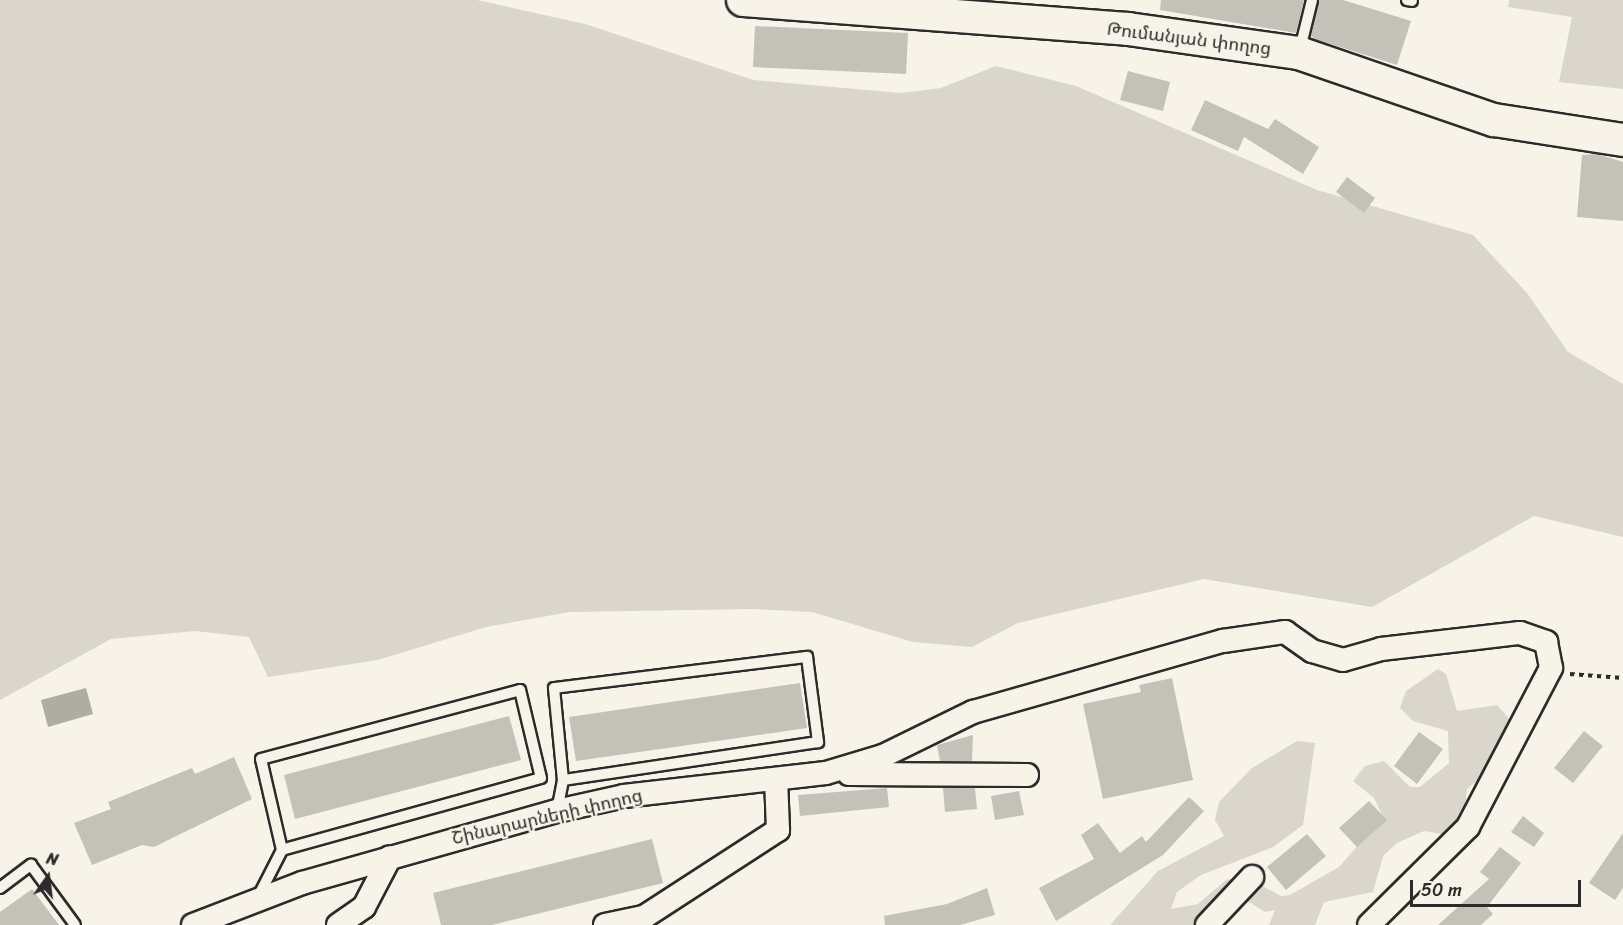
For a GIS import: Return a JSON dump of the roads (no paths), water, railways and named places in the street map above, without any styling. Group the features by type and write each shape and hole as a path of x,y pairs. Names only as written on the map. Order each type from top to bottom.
{"street":[{"name":"Թումանյան փողոց","path":"743,0 1128,29 1299,53 1494,120 1623,140"},
{"name":"Շինարարների փողոց","path":"194,925 256,901 390,857 557,811 624,796 826,773 883,756 973,712 1223,641 1285,632 1312,651 1343,660 1381,649 1520,633 1546,642 1551,668 1468,827 1369,925"},
{"path":"826,773 1027,775"},
{"path":"605,925 644,917 778,830 776,779"},
{"path":"338,925 364,906 390,857"},
{"path":"1208,925 1252,877"}],"lane":[{"path":"1299,53 1312,0"},
{"path":"557,811 563,780 554,688 807,657 818,742 563,780"},
{"path":"256,901 282,850 261,759 520,690 541,778 282,850"},
{"path":"0,888 31,865 75,925"}]}
